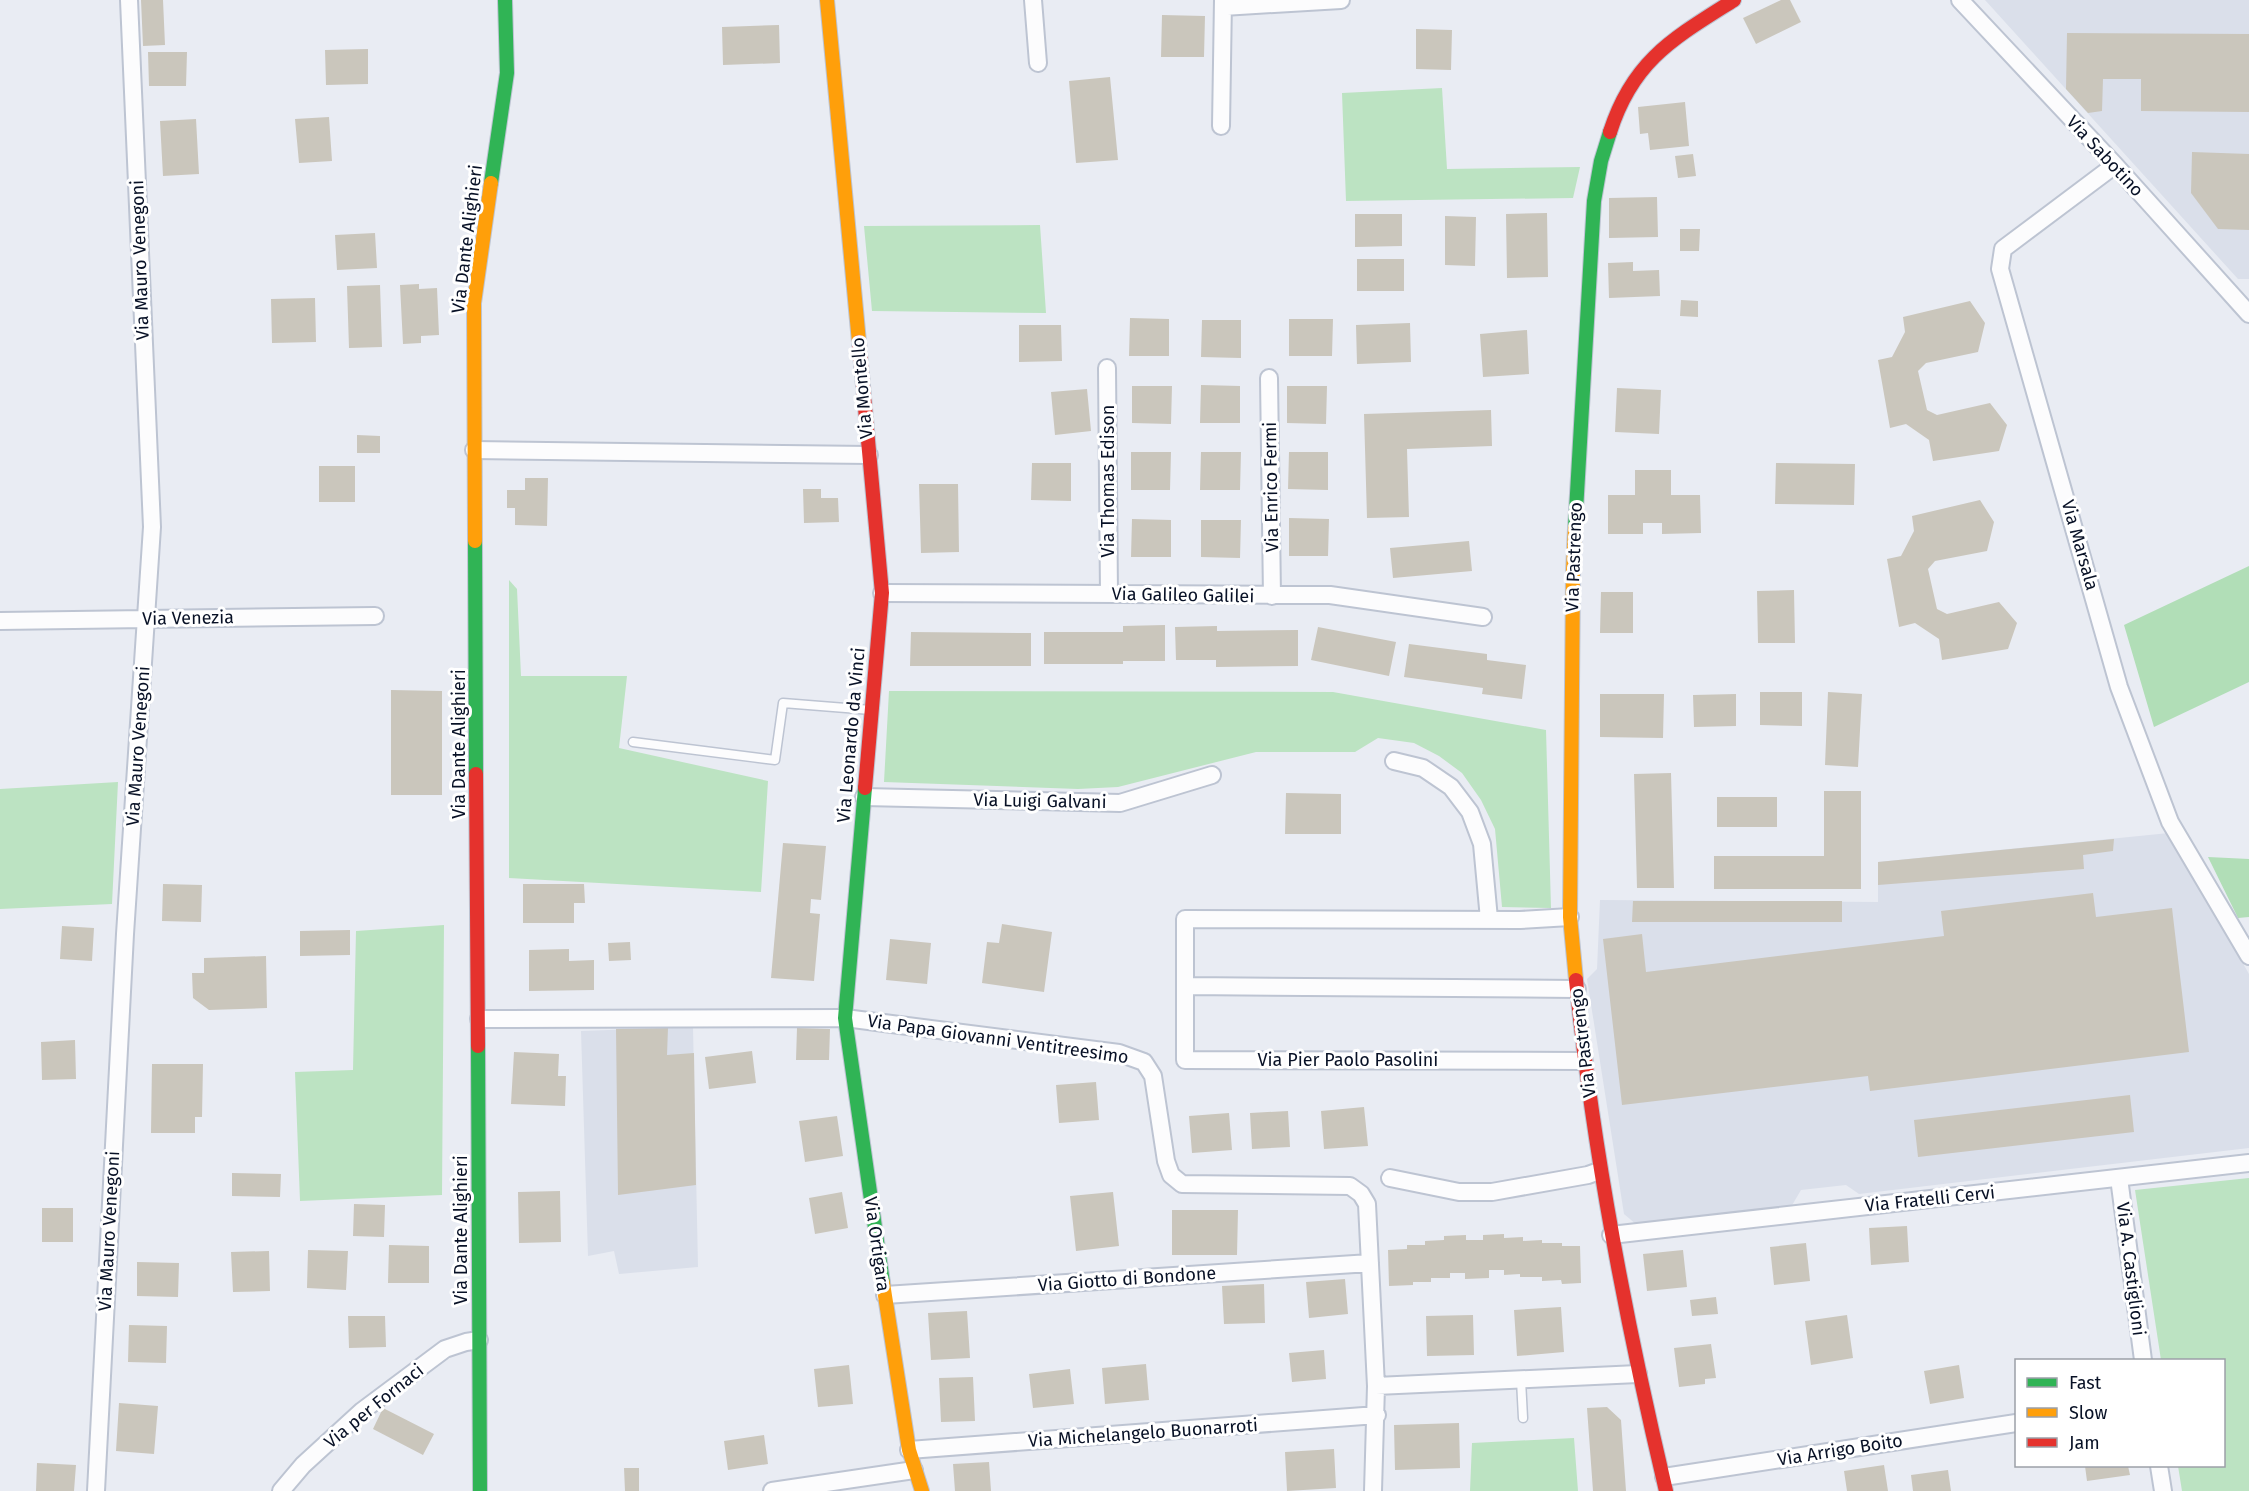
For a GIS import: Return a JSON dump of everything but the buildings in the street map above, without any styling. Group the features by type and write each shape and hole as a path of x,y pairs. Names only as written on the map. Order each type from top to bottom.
{"street":[{"name":"Via Mauro Venegoni","path":"96,1491 125,934 152,527 129,0"},
{"name":"Via Dante Alighieri","path":"480,1491 474,303 507,73 505,0"},
{"name":"Via Montello","path":"474,450 869,455 827,0"},
{"path":"1033,0 1038,63"},
{"path":"1221,126 1223,3 1341,0"},
{"name":"Via Pastrengo","path":"1665,1484 1638,1374 1611,1235 1599,1171 1584,1061 1570,917 1573,572 1594,201 1611,128 1627,88 1647,62 1672,39 1734,0"},
{"name":"Via Sabotino","path":"1960,0 2115,165 2249,314"},
{"name":"Via Marsala","path":"2115,165 2003,249 2000,269 2119,687 2170,822 2249,956"},
{"name":"Via Thomas Edison","path":"1107,368 1109,594"},
{"name":"Via Enrico Fermi","path":"1269,378 1272,596"},
{"name":"Via Leonardo da Vinci","path":"845,1018 882,593 869,455"},
{"name":"Via Galileo Galilei","path":"882,593 1330,595 1483,617"},
{"name":"Via Venezia","path":"0,621 375,616"},
{"path":"1394,762 1424,768 1451,787 1470,812 1482,844 1489,919"},
{"name":"Via Luigi Galvani","path":"864,796 1120,803 1212,774"},
{"name":"Via Pier Paolo Pasolini","path":"1570,917 1185,919 1185,1060 1584,1061"},
{"path":"1186,986 1577,989"},
{"name":"Via Papa Giovanni Ventitreesimo","path":"479,1019 845,1018 1119,1053 1135,1057 1144,1062 1153,1076 1166,1161 1171,1175 1182,1184 1197,1186 1350,1186 1361,1194 1366,1204 1376,1386 1377,1415 1373,1491"},
{"name":"Via Ortigara","path":"845,1018 909,1450 922,1491"},
{"name":"Via Fratelli Cervi","path":"1611,1235 2249,1163"},
{"path":"1390,1178 1459,1192 1492,1192 1599,1171"},
{"name":"Via A. Castiglioni","path":"2120,1178 2143,1359"},
{"name":"Via Giotto di Bondone","path":"885,1295 1370,1263"},
{"name":"Via per Fornaci","path":"281,1491 303,1466 362,1411 445,1349 466,1342 479,1341"},
{"path":"1376,1386 1638,1374"},
{"name":"Via Michelangelo Buonarroti","path":"909,1450 1377,1415"},
{"name":"Via Arrigo Boito","path":"1665,1484 2015,1423"},
{"path":"2159,1467 2163,1491"},
{"path":"772,1491 914,1470"}],"lane":[{"path":"633,742 775,760 783,703 872,710"},
{"path":"1521,1380 1523,1418"}],"shaded area":[{"path":"1985,0 2249,0 2249,279 2238,279"},
{"path":"2169,833 2249,974 2249,1148 1859,1194 1846,1185 1801,1190 1791,1207 1637,1225 1624,1214 1587,979 1597,969 1600,900 1878,902 1878,862"},
{"path":"693,1027 698,1267 619,1274 614,1251 588,1256 581,1031"}],"green space":[{"path":"1442,88 1447,169 1580,167 1573,198 1346,201 1342,93"},
{"path":"1040,225 1046,313 872,311 864,226"},
{"path":"2249,566 2249,682 2154,727 2124,625"},
{"path":"509,580 517,589 521,676 627,676 619,748 768,781 761,892 509,878"},
{"path":"889,691 1333,692 1546,730 1551,908 1502,907 1495,829 1481,800 1462,773 1439,756 1414,743 1378,738 1355,752 1256,752 1118,787 1078,789 884,782"},
{"path":"118,782 112,904 0,909 0,789"},
{"path":"2208,857 2249,859 2249,917 2238,918"},
{"path":"444,925 442,1195 300,1201 295,1072 353,1070 356,931"},
{"path":"2249,1178 2249,1491 2182,1491 2178,1467 2225,1467 2225,1359 2161,1359 2135,1190"},
{"path":"1574,1438 1578,1491 1470,1491 1472,1443"}],"traffic: fast":[{"path":"491,183 507,73 505,0"},
{"path":"1575,528 1594,201 1601,161 1610,132"},
{"path":"475,541 476,774"},
{"path":"865,788 845,1018 883,1283"},
{"path":"478,1046 480,1491"}],"traffic: slow":[{"path":"827,0 859,342"},
{"path":"475,541 474,303 491,183"},
{"path":"1575,528 1570,917 1576,980"},
{"path":"883,1283 909,1450 922,1491"}],"traffic: jam":[{"path":"1610,132 1619,107 1631,86 1658,53 1674,39 1734,0"},
{"path":"859,342 882,593 865,788"},
{"path":"476,774 478,1046"},
{"path":"1576,980 1583,1045 1612,1237 1637,1364 1666,1491"}]}
